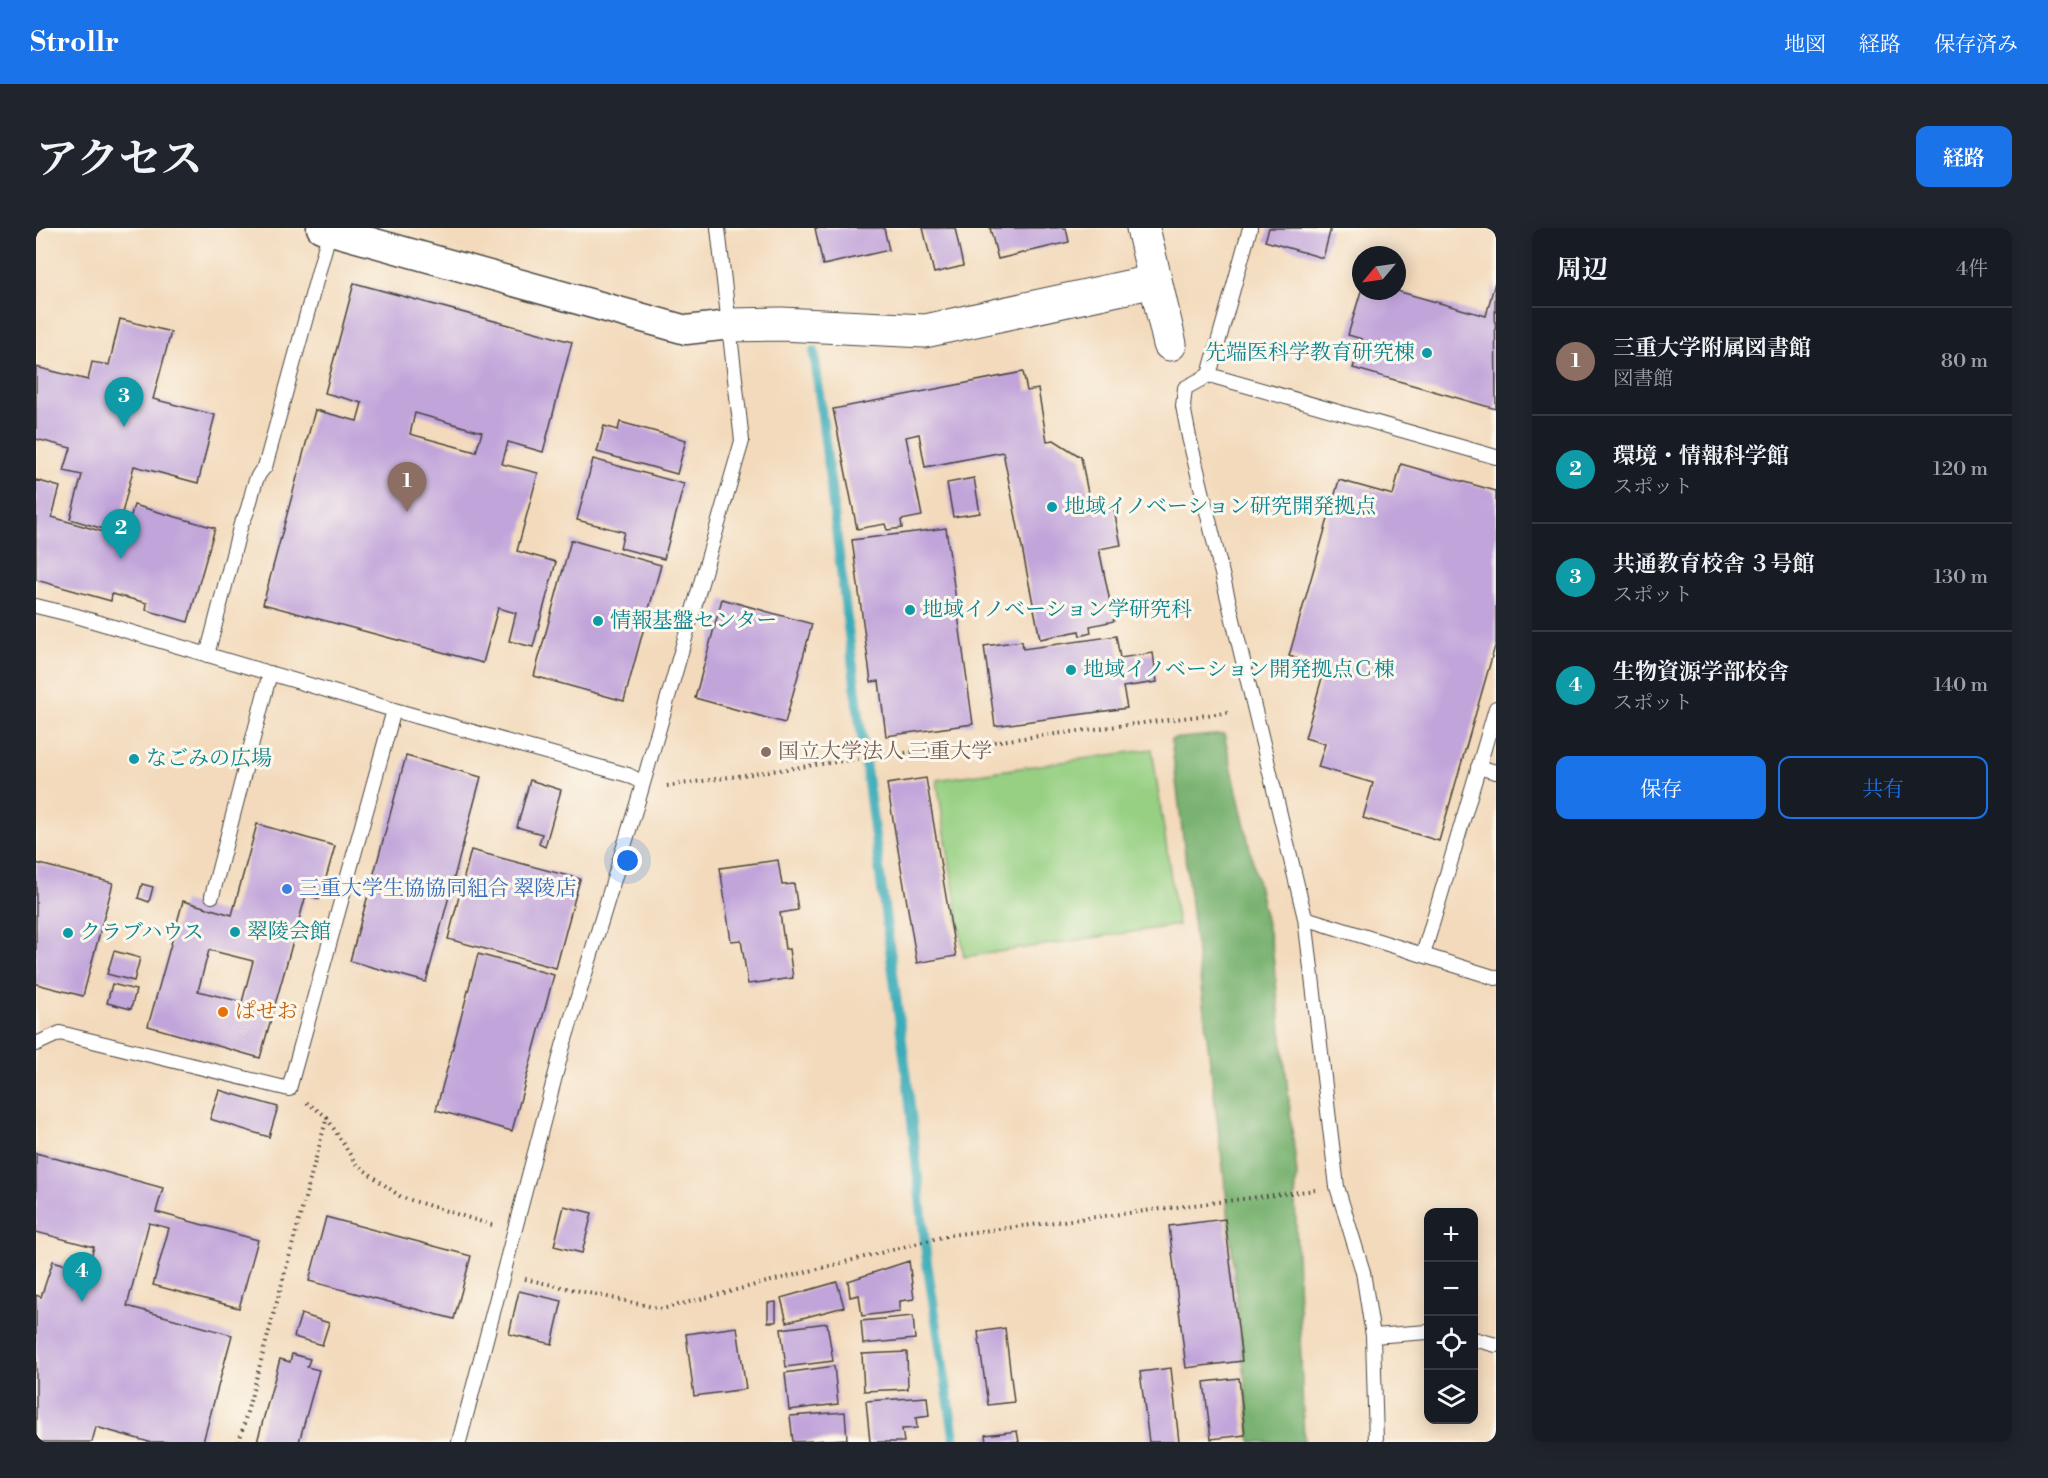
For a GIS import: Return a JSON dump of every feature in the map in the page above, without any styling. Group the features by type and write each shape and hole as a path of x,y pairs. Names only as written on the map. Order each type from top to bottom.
{"street":[{"path":"1143,228 1170,344"},
{"path":"325,229 687,330 730,325 780,324 925,331 1155,281"}],"lane":[{"path":"459,1442 563,1046 643,783 742,441 718,228"},
{"path":"1209,375 1250,228"},
{"path":"207,655 241,524 247,515 258,473 265,467 325,229"},
{"path":"1376,1442 1373,1336 1363,1272 1337,1187 1305,918 1184,406 1185,388 1209,375 1496,457"},
{"path":"36,606 628,775 643,783"},
{"path":"212,896 270,673"},
{"path":"1423,955 1496,708"},
{"path":"36,1044 60,1033 289,1089 394,710"},
{"path":"1479,767 1496,772"},
{"path":"1305,918 1496,978"},
{"path":"1373,1336 1424,1332"},
{"path":"1478,1340 1496,1345"}],"path":[{"path":"643,783 660,787 864,758 1254,709"},
{"path":"289,1089 327,1117 356,1164 401,1197 513,1232"},
{"path":"238,1442 327,1117"},
{"path":"504,1274 662,1310 950,1235 1337,1187"}],"green space":[{"path":"1224,734 1272,946 1297,1175 1295,1198 1304,1442 1251,1442 1227,1201 1171,739"},
{"path":"1152,749 1178,925 964,957 937,780"}],"building":[{"path":"815,228 884,228 889,250 823,265"},
{"path":"923,228 955,228 963,266 934,273"},
{"path":"990,228 1066,228 1069,242 998,259"},
{"path":"1269,228 1331,228 1323,258 1265,241"},
{"name":"先端医科学教育研究棟","path":"1495,282 1496,409 1353,368 1362,339 1348,335 1358,300 1406,300 1406,294 1486,316"},
{"path":"354,283 572,342 543,452 508,442 502,464 538,473 517,551 556,562 533,647 509,641 516,613 498,608 483,663 263,604 315,410 357,421 362,403 325,393","holes":["415,413 482,432 476,452 410,434"]},
{"path":"120,319 171,332 153,399 215,415 198,483 134,466 117,533 70,519 82,475 64,471 71,448 36,439 36,367 88,380 92,362 109,365"},
{"name":"地域イノベーション研究開発拠点","path":"1023,372 1027,391 1038,389 1047,441 1054,440 1081,457 1091,509 1113,505 1121,545 1099,549 1114,621 1090,626 1091,633 1080,636 1079,631 1040,639 1003,452 925,467 919,434 906,437 922,516 901,520 902,528 887,530 885,524 857,529 833,409"},
{"path":"620,422 686,440 677,474 597,452 604,426 618,430"},
{"name":"情報基盤センター","path":"593,459 684,484 664,559 620,548 624,532 577,520"},
{"path":"1401,464 1496,491 1496,643 1439,841 1363,818 1373,783 1318,767 1325,744 1305,738 1325,667 1289,656 1339,480 1393,495"},
{"path":"974,478 980,513 953,517 947,483"},
{"path":"36,480 60,487 52,517 124,538 134,505 215,528 188,622 146,610 147,603 112,594 111,601 36,580"},
{"name":"地域イノベーション学研究科","path":"946,528 973,724 886,736 879,681 871,682 852,540"},
{"name":"情報基盤センター","path":"571,540 661,565 624,701 534,676"},
{"path":"722,599 812,624 785,723 695,698"},
{"name":"地域イノベーション開発拠点Ｃ棟","path":"1116,636 1120,658 1153,653 1157,682 1123,687 1127,708 995,726 984,646 1022,641 1023,649"},
{"path":"406,756 481,777 426,982 350,961"},
{"path":"926,778 956,956 917,963 887,784"},
{"path":"530,780 561,790 545,847 539,844 542,834 517,827"},
{"name":"翠陵会館","path":"257,824 335,846 320,899 306,895 260,1058 148,1026 183,901 232,915","holes":["209,950 253,961 242,1002 198,991"]},
{"path":"471,850 580,879 556,968 448,939"},
{"path":"778,860 782,885 794,884 798,910 780,913 785,949 789,949 793,978 748,984 741,940 731,941 720,868"},
{"name":"クラブハウス","path":"36,863 113,883 83,996 36,984"},
{"path":"142,884 153,887 149,902 138,898"},
{"path":"114,951 140,958 134,981 107,974"},
{"path":"478,954 554,975 512,1131 436,1110"},
{"path":"112,984 136,990 131,1009 107,1003"},
{"path":"219,1090 278,1107 269,1137 210,1119"},
{"path":"36,1153 163,1188 156,1212 258,1240 239,1308 153,1285 169,1228 149,1223 127,1306 232,1335 203,1442 149,1442 96,1427 92,1442 36,1442 36,1295 41,1297 53,1261 87,1271 94,1247 36,1232"},
{"path":"564,1206 592,1213 582,1253 554,1246"},
{"path":"326,1217 471,1256 454,1319 309,1281"},
{"path":"1225,1219 1242,1361 1186,1368 1169,1226"},
{"path":"909,1261 914,1299 900,1301 900,1311 862,1316 859,1295 850,1297 848,1281"},
{"path":"837,1282 844,1307 787,1322 781,1298"},
{"path":"519,1291 562,1301 552,1344 509,1334"},
{"path":"776,1302 776,1322 768,1322 768,1303"},
{"path":"301,1314 329,1323 322,1345 294,1337"},
{"path":"913,1316 915,1339 863,1344 861,1321"},
{"path":"827,1323 833,1361 786,1367 781,1329"},
{"path":"737,1327 746,1389 694,1396 686,1334"},
{"path":"1005,1328 1014,1402 988,1405 978,1332"},
{"path":"907,1352 908,1389 864,1391 862,1354"},
{"path":"292,1354 310,1359 307,1367 319,1370 299,1442 257,1442 280,1359 290,1362"},
{"path":"834,1366 838,1404 789,1410 785,1373"},
{"path":"1171,1368 1179,1442 1149,1442 1140,1372"},
{"path":"1239,1378 1245,1435 1211,1439 1204,1382"},
{"path":"927,1397 929,1416 916,1418 917,1428 902,1429 904,1442 870,1442 866,1401"},
{"path":"845,1412 847,1439 793,1442 790,1416"},
{"path":"1017,1431 1019,1442 986,1442 985,1435"}],"waterway":[{"path":"814,351 908,1086 927,1263 955,1442"}],"place":[{"name":"先端医科学教育研究棟","path":"1427,353"},
{"name":"共通教育校舎 ３号館","path":"124,427"},
{"name":"地域イノベーション研究開発拠点","path":"1052,507"},
{"name":"三重大学附属図書館","path":"407,512"},
{"name":"環境・情報科学館","path":"121,559"},
{"name":"地域イノベーション学研究科","path":"910,610"},
{"name":"情報基盤センター","path":"598,621"},
{"name":"地域イノベーション開発拠点Ｃ棟","path":"1071,670"},
{"name":"国立大学法人 三重大学","path":"766,752"},
{"name":"なごみの広場","path":"134,759"},
{"name":"三重大学生協協同組合 翠陵店","path":"287,889"},
{"name":"翠陵会館","path":"235,932"},
{"name":"クラブハウス","path":"68,933"},
{"name":"ぱせお","path":"223,1012"},
{"name":"生物資源学部校舎","path":"82,1302"}]}
